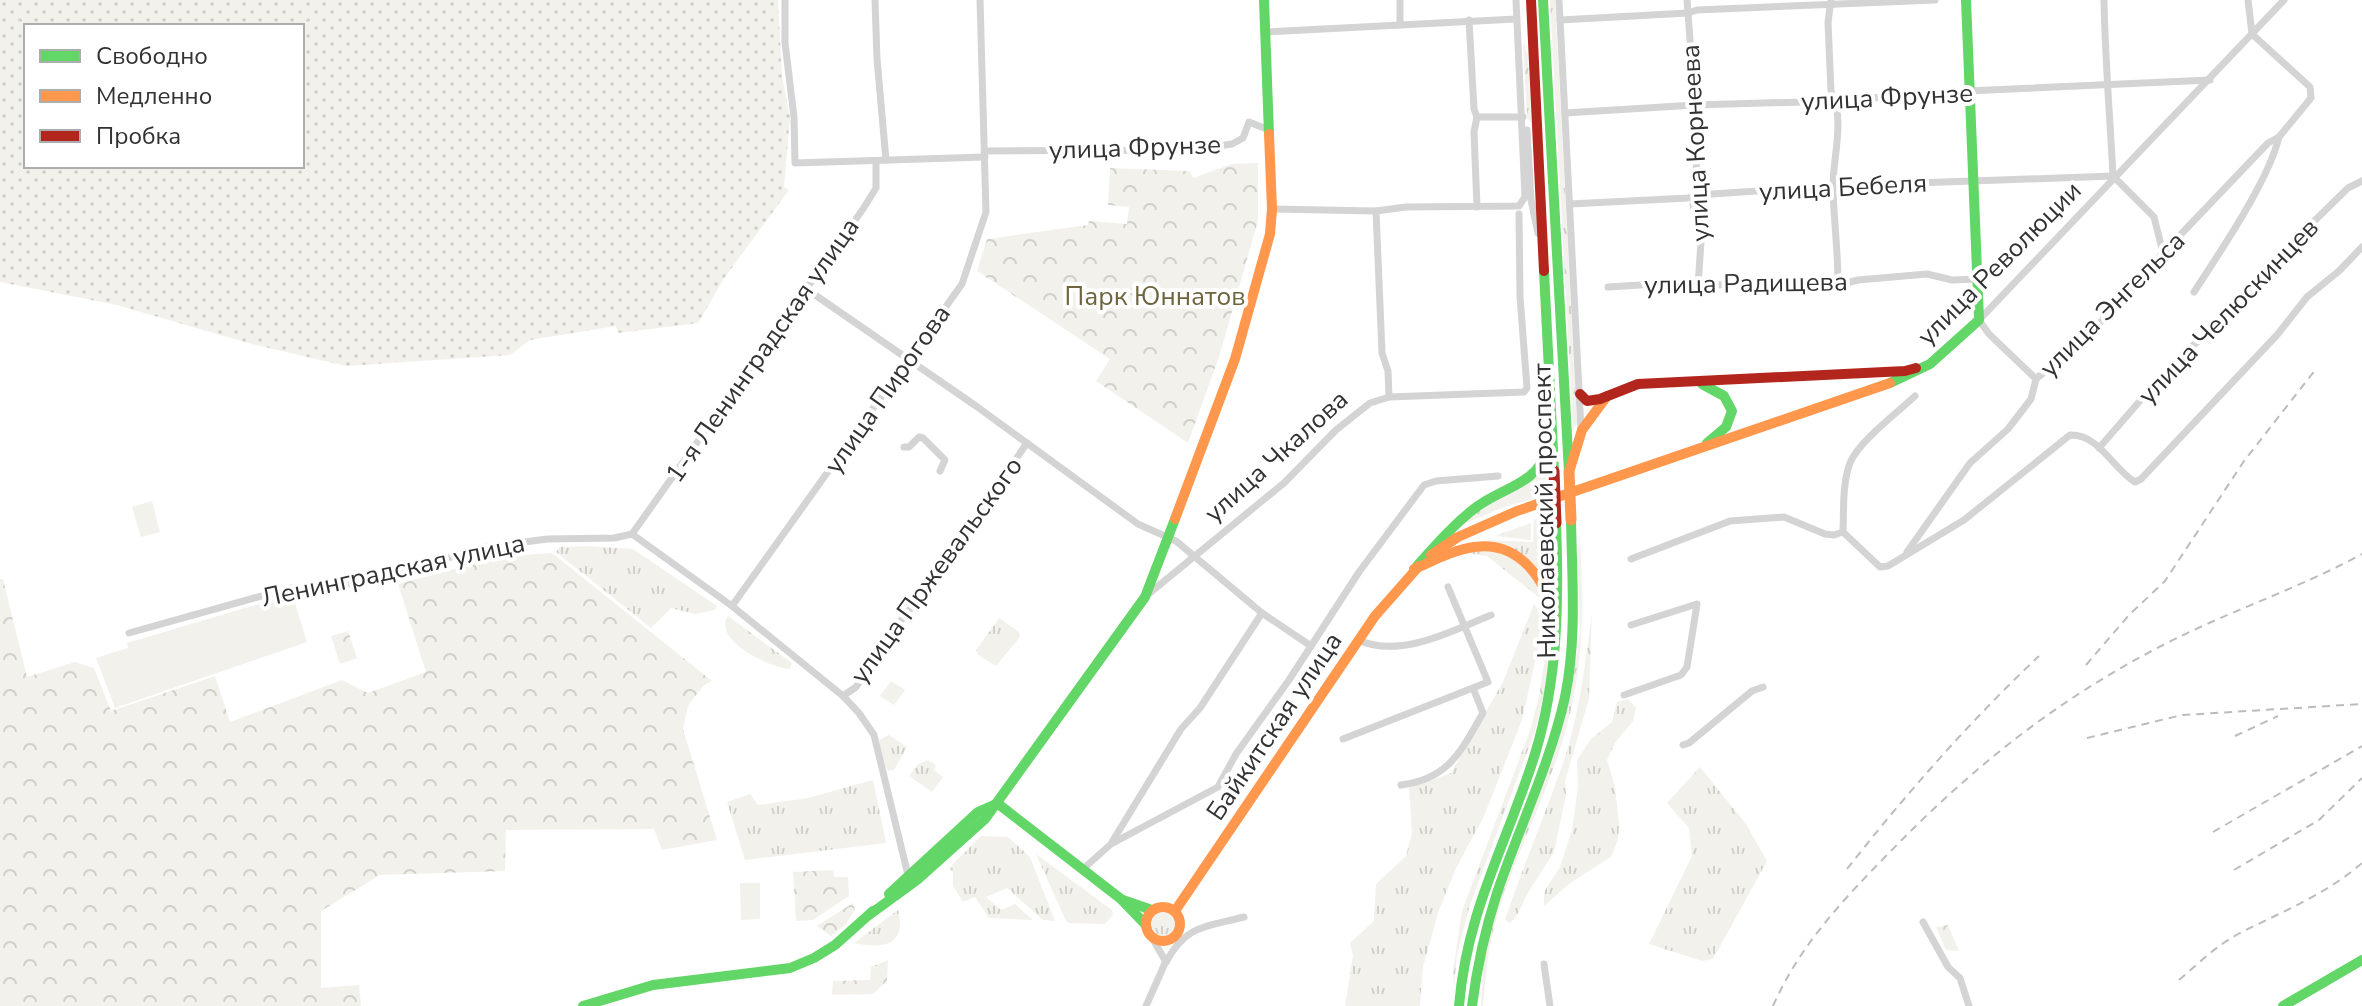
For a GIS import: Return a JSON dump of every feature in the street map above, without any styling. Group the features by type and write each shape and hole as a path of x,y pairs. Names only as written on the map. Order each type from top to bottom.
{"main road":[{"path":"583,1006 642,987 790,968 829,949 917,880 985,819 1145,597 1235,359 1270,234 1272,209 1264,0"},
{"name":"Николаевский проспект","path":"1459,1006 1467,941 1481,895 1534,758 1552,689 1557,641 1560,595 1531,0"},
{"name":"Николаевский проспект","path":"1474,1006 1474,985 1487,919 1546,760 1563,701 1573,632 1569,472 1543,0"},
{"path":"1966,0 1979,320"},
{"name":"улица Революции","path":"1414,569 1436,551 1480,527 1545,500 1692,453 1900,380 1930,364 1979,320"},
{"path":"1580,394 1587,401 1638,384 1905,371 1930,364"},
{"path":"1692,453 1725,430 1732,423 1733,413 1728,399 1719,390 1698,382"},
{"path":"1569,472 1581,430 1588,417 1609,395"},
{"path":"1414,569 1452,527 1486,500 1536,475 1548,454 1553,436"},
{"path":"1414,569 1472,547 1490,545 1512,550 1533,569 1550,595 1557,641"},
{"name":"Байкитская улица","path":"1175,911 1358,640 1414,569"},
{"path":"997,803 1121,899 1148,930 1165,941 1174,937 1180,925 1175,911 1162,906 1152,910 1121,899"},
{"path":"869,915 978,812 997,803"},
{"path":"1148,930 1152,910"},
{"path":"2283,1006 2362,960"}],"street":[{"name":"улица Фрунзе","path":"785,0 785,43 794,117 795,163 985,154 1193,150 1232,144 1243,138 1249,122 1269,130"},
{"path":"875,0 886,160"},
{"name":"улица Пирогова","path":"732,606 962,284 986,212 980,0"},
{"path":"1400,0 1400,25"},
{"path":"1272,209 1376,211 1406,207 1477,207 1516,210 1525,197 1516,0"},
{"path":"1559,0 1581,430"},
{"name":"улица Корнеева","path":"1687,0 1695,105 1697,195 1693,204 1701,242 1698,286"},
{"path":"1560,20 1831,2 1935,0"},
{"path":"2104,0 2105,65 2115,177 2154,217 2163,253"},
{"path":"2248,0 2252,34"},
{"name":"улица Революции","path":"1979,320 2284,0"},
{"path":"1831,2 1828,22 1831,91 1836,101 1833,186 1838,284"},
{"path":"1265,32 1516,19"},
{"path":"1469,20 1477,117 1474,132 1477,207"},
{"name":"улица Энгельса","path":"1903,557 1970,463 2008,429 2031,399 2036,379 2098,325 2268,143 2279,137 2311,98 2310,87 2252,34"},
{"name":"улица Фрунзе","path":"1565,113 2210,80"},
{"path":"1477,117 1523,117"},
{"path":"1523,117 1529,138 1531,200 1544,259"},
{"name":"улица Энгельса","path":"2194,292 2247,206 2275,153 2279,137"},
{"name":"1-я Ленинградская улица","path":"632,534 876,188 876,161"},
{"name":"улица Бебеля","path":"1570,204 1833,186 2115,177"},
{"name":"улица Челюскинцев","path":"2099,448 2172,364 2245,300 2298,237 2348,188 2362,181"},
{"name":"улица Чкалова","path":"805,288 1138,524 1168,537 1193,556 1284,483 1336,430 1370,403 1389,397 1521,393 1527,388 1516,210"},
{"path":"1376,211 1382,353 1388,371 1389,397"},
{"path":"1843,532 1880,567 1888,566 1964,520 2070,435 2086,437 2126,477 2135,482 2141,479 2277,335 2307,297 2362,247"},
{"name":"улица Радищева","path":"1608,287 1838,284 1927,274 1952,280 1978,279"},
{"path":"1979,320 1989,334 2036,379"},
{"path":"1843,532 1847,474 1851,460 1915,396"},
{"path":"904,447 909,447 919,437 923,438 945,460 940,471"},
{"name":"улица Пржевальского","path":"843,696 856,687 1027,443"},
{"path":"1083,869 1111,844 1218,787 1236,754 1359,572 1424,485 1436,481 1498,476"},
{"path":"1631,559 1730,521 1784,517 1825,534 1843,532"},
{"path":"632,534 732,606 843,696 874,735 908,875"},
{"name":"Ленинградская улица","path":"129,633 290,588 346,585 488,547 547,539 614,538 632,534"},
{"path":"1145,597 1193,556 1262,613 1311,646"},
{"path":"1343,739 1488,682 1448,587"},
{"path":"1624,695 1681,675 1687,667 1697,604 1631,625"},
{"path":"1111,844 1181,729 1200,708 1262,613"},
{"path":"1358,640 1368,644 1400,645 1426,640 1491,615"},
{"path":"1683,745 1752,691 1763,687"},
{"path":"1401,785 1418,783 1446,770 1459,755 1483,713 1473,688"},
{"path":"1146,1006 1177,942 1197,929 1244,917"},
{"path":"1923,922 1948,967 1960,978 1969,1006"},
{"path":"1148,930 1166,962"},
{"path":"1166,962 1174,937"},
{"path":"1544,964 1550,1006"}],"green space":[{"path":"0,0 778,0 782,77 790,117 784,187 789,190 725,277 698,323 618,333 616,326 530,340 510,355 346,366 248,343 117,305 0,282"},
{"path":"1550,0 1555,0 1577,423 1573,430"},
{"path":"1523,42 1528,55 1531,123 1527,117"},
{"name":"Парк Юннатов","path":"1258,163 1258,221 1219,357 1188,443 1096,381 1110,359 977,271 987,239 1088,225 1089,221 1127,224 1129,207 1108,205 1110,168 1190,171 1193,178 1232,164"},
{"path":"1545,468 1546,495 1504,507 1459,526 1473,513"},
{"path":"152,501 160,532 141,537 132,507"},
{"path":"1548,513 1554,593 1516,552 1507,546 1484,540 1533,542 1534,520"},
{"path":"1531,523 1531,540 1495,536"},
{"path":"1580,538 1582,621 1573,700 1558,755 1501,902 1489,951 1481,1006 1484,954 1496,910 1555,753 1571,695 1580,630 1577,558"},
{"path":"559,547 633,549 717,606 715,610 695,614 671,608 651,628 556,552"},
{"path":"1471,550 1501,550 1531,574 1550,600 1551,635 1544,695 1535,731 1470,905 1457,954 1454,988 1453,971 1462,911 1530,731 1547,644 1548,616 1542,600 1487,556 1471,554"},
{"path":"552,553 712,681 703,686 688,706 683,729 717,840 662,850 654,829 506,830 505,871 380,875 321,911 321,988 359,985 361,1006 0,1006 0,579 3,579 27,677 75,662 94,668 111,711 215,676 230,722 342,680 368,693 426,672 398,584 499,557"},
{"path":"292,594 307,642 115,708 96,658 128,648 127,643"},
{"path":"1534,604 1540,612 1543,626 1522,720 1484,816 1456,868 1438,913 1423,967 1420,1006 1345,1006 1353,956 1350,943 1374,921 1376,884 1406,856 1412,833 1409,788 1451,773 1503,682"},
{"path":"1592,612 1589,699 1565,781 1566,795 1554,852 1510,923 1505,920 1572,731 1581,692"},
{"path":"728,616 792,663 790,669 757,658 735,643 725,625"},
{"path":"999,618 1019,632 1020,637 996,666 978,655 976,650"},
{"path":"348,631 357,658 340,664 331,636"},
{"path":"891,681 905,690 894,705 880,696"},
{"path":"1628,699 1636,708 1633,721 1615,743 1607,760 1615,787 1618,840 1611,857 1570,883 1544,906 1544,892 1560,867 1572,830 1578,787 1577,760 1591,739 1612,722 1617,702"},
{"path":"889,735 907,747 894,770 888,771 879,740"},
{"path":"928,760 936,765 934,770 943,777 932,792 909,776 918,764"},
{"path":"1700,767 1746,824 1767,861 1713,959 1702,961 1649,944 1692,856 1689,828 1667,803"},
{"path":"873,780 886,843 745,860 727,802 750,794 758,805 808,798"},
{"path":"981,836 1008,837 1030,857 1055,921 1043,920 1007,888 986,897 1001,910 1015,904 1033,920 989,918 975,897 963,902 953,886 953,872 949,868"},
{"path":"1036,854 1112,910 1113,915 1105,924 1066,921"},
{"path":"833,870 834,877 848,877 849,896 813,920 796,921 793,872"},
{"path":"740,883 760,883 760,919 741,920"},
{"path":"853,903 855,910 845,925 831,936 817,926"},
{"path":"898,910 900,922 896,938 883,945 854,943"},
{"path":"1163,911 1172,915 1176,924 1172,933 1163,937 1154,933 1150,924 1154,915"},
{"path":"1948,925 1959,951 1946,950 1936,927"},
{"path":"888,960 887,981 873,994 832,995 833,981 870,980 871,967"}],"railway":[{"path":"2086,665 2129,615 2165,581 2244,461 2316,369"},
{"path":"1773,1006 1808,945 1852,891 1950,794 2018,737 2090,687 2169,642 2362,554"},
{"path":"1847,869 1939,759 2039,656"},
{"path":"2087,738 2182,715 2362,704"},
{"path":"2235,736 2278,716"},
{"path":"2213,832 2362,746"},
{"path":"2234,870 2319,820 2362,778"},
{"path":"2179,980 2226,941 2320,892 2362,863"}],"traffic: fast":[{"path":"1264,0 1269,134"},
{"path":"1543,0 1569,472"},
{"path":"1890,383 1930,364 1979,320 1966,0"},
{"path":"1544,271 1554,471"},
{"path":"1702,384 1724,396 1732,411 1726,427 1707,443"},
{"path":"1417,566 1475,508 1536,470 1550,447"},
{"path":"869,915 917,880 985,819 1145,597 1175,519"},
{"path":"1472,1006 1493,907 1543,771 1565,697 1572,631 1571,520"},
{"path":"1459,1006 1463,971 1479,907 1524,787 1543,726 1553,669 1557,611 1556,523"},
{"path":"997,803 1121,899 1146,925"},
{"path":"889,894 978,812 996,804"},
{"path":"1123,900 1152,910"},
{"path":"583,1006 653,985 790,968 835,945 873,911"},
{"path":"2283,1006 2362,960"}],"traffic: slow":[{"path":"1175,519 1235,359 1270,234 1269,134"},
{"path":"1431,555 1458,537 1517,511 1890,383"},
{"path":"1570,469 1582,430 1607,396"},
{"path":"1569,472 1571,520"},
{"path":"1414,569 1466,548 1490,546 1504,550 1517,556 1537,577 1554,620"},
{"path":"1175,911 1375,616 1419,566"},
{"path":"1163,907 1175,912 1180,924 1175,936 1163,941 1151,936 1146,924 1151,912 1163,907"}],"traffic: jam":[{"path":"1531,0 1544,271"},
{"path":"1580,394 1587,401 1638,384 1916,368"},
{"path":"1554,471 1556,523"}]}
